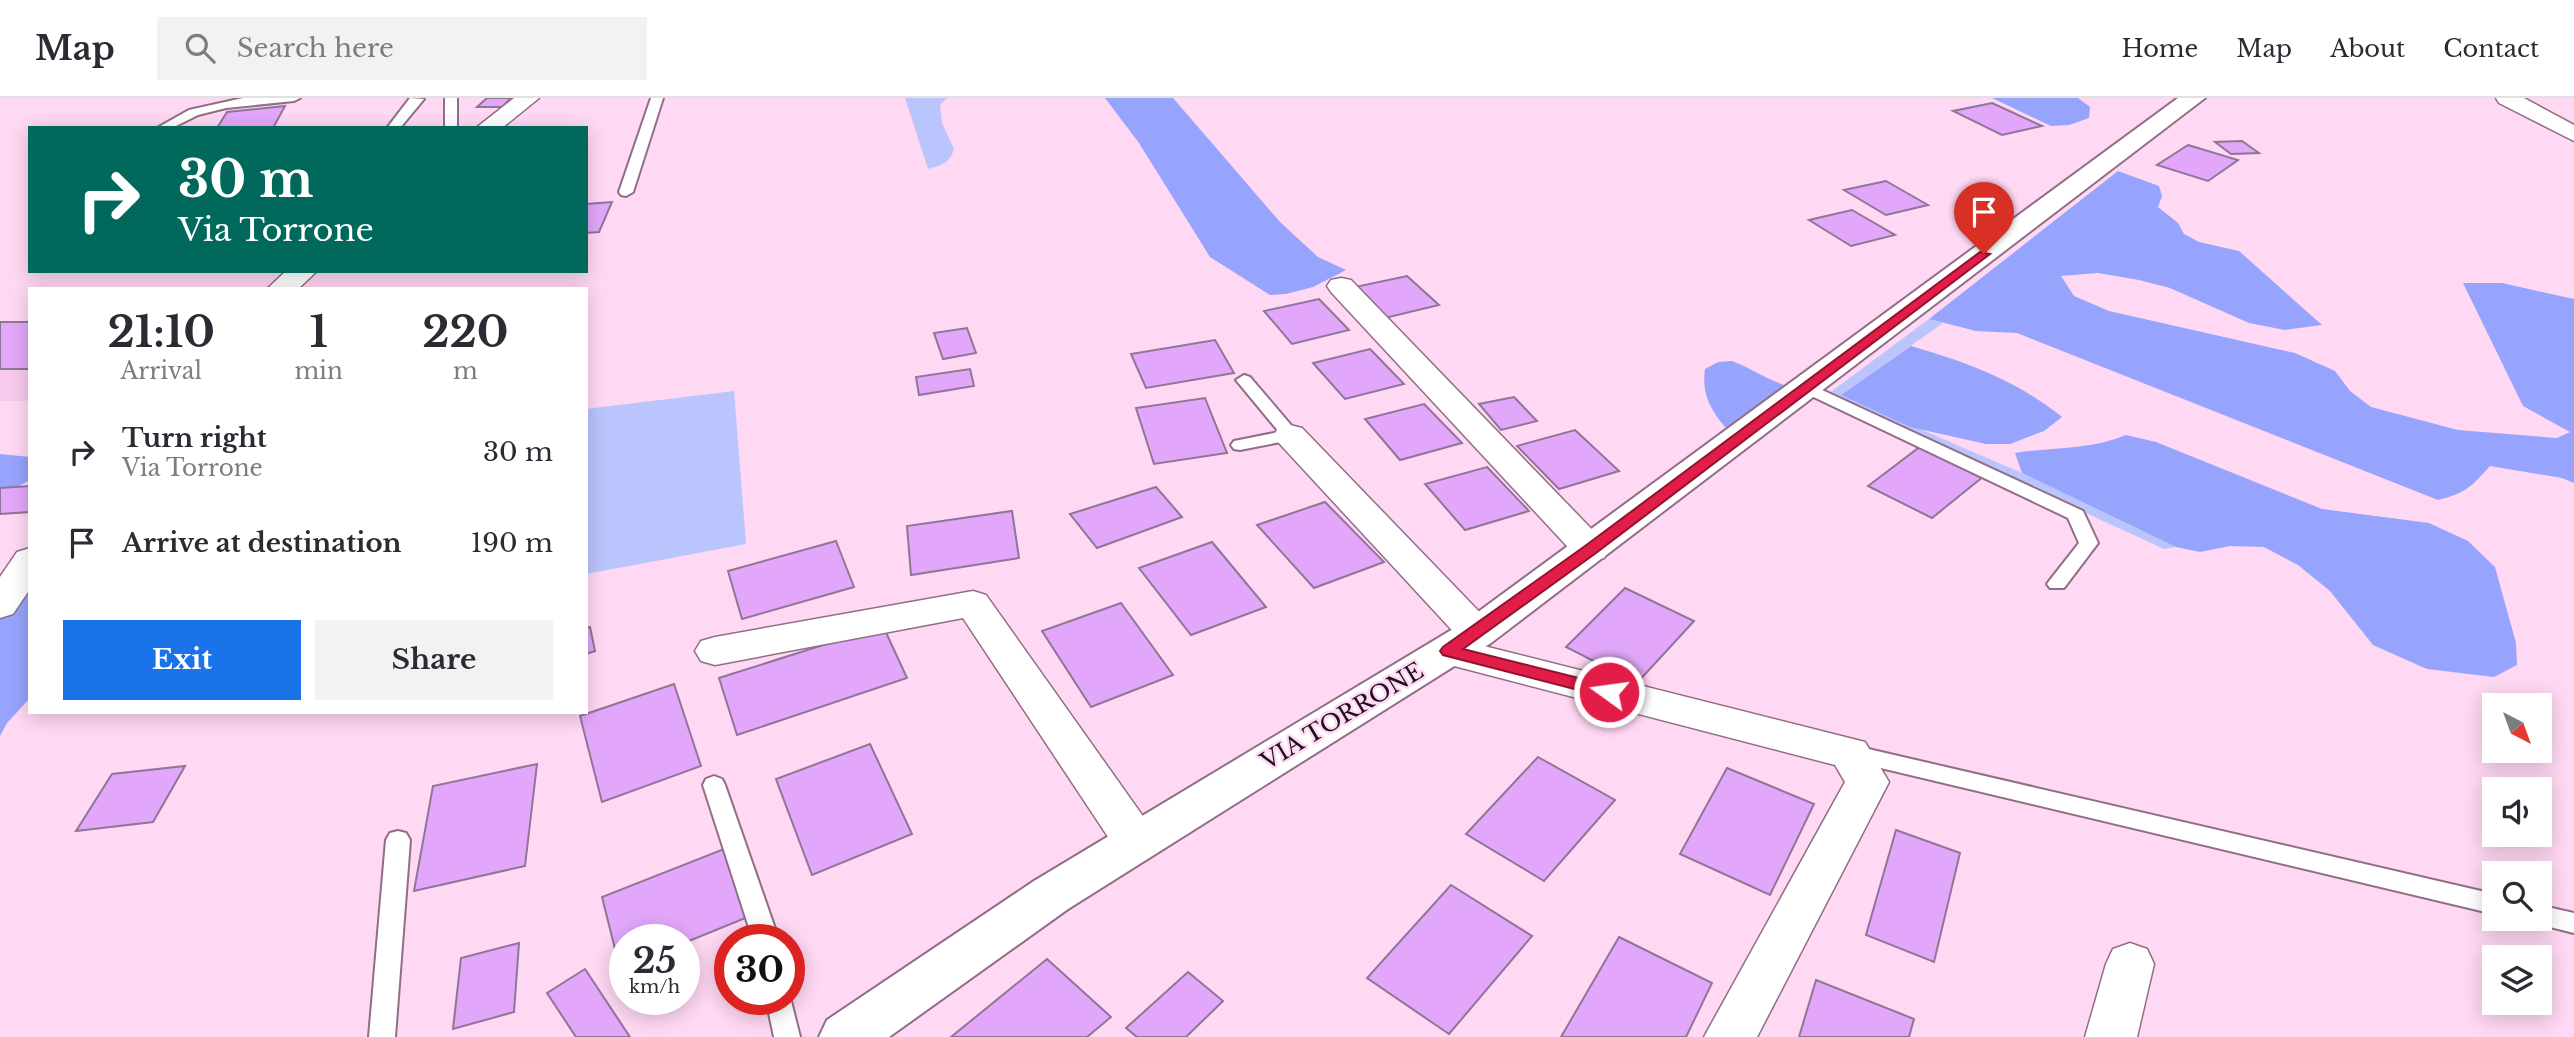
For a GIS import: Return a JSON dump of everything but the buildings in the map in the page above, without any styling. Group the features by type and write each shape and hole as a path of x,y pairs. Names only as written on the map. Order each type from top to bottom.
{"main road":[{"name":"VIA TORRONE","path":"846,1037 1051,895 1463,642 1591,550 2193,98"}],"street":[{"path":"490,126 528,98"},
{"path":"2507,98 2574,134"},
{"path":"283,287 301,273"},
{"path":"1341,286 1591,550"},
{"path":"1290,435 1463,642 1850,753 1867,782 1730,1037"},
{"path":"0,605 28,563"},
{"path":"715,651 973,604 1136,842"},
{"path":"2112,1037 2130,964"}],"lane":[{"path":"166,126 180,116 236,102 294,98"},
{"path":"395,126 418,99 416,98"},
{"path":"451,98 451,126"},
{"path":"626,192 657,98"},
{"path":"1241,445 1290,435 1244,380"},
{"path":"1807,388 2077,515 2089,543 2057,584"},
{"path":"1850,753 2482,901"},
{"path":"714,785 761,924"},
{"path":"382,1037 398,840"},
{"path":"2552,918 2574,923"},
{"path":"782,1015 787,1037"}],"shaded area":[{"path":"905,98 947,98 940,105 942,123 954,149 945,163 928,169"},
{"path":"1105,98 1173,98 1280,222 1318,257 1346,270 1313,287 1270,295 1210,257 1139,143"},
{"path":"1992,98 2078,98 2090,107 2089,118 2069,125 2051,126"},
{"path":"2118,171 2159,186 2162,196 2158,207 2178,223 2184,234 2199,242 2239,251 2322,325 2285,330 2249,323 2170,288 2098,273 2061,276 2074,296 2109,311 2295,353 2335,371 2350,391 2371,407 2458,430 2557,438 2570,432 2523,406 2463,283 2502,283 2574,299 2574,483 2562,478 2490,466 2467,488 2438,500 2017,333 1976,331 1929,319"},
{"path":"1929,319 1943,323 1841,395 2022,473 2176,547 2164,549 1828,394"},
{"path":"0,322 28,322 28,401 0,401"},
{"path":"1911,346 1990,374 2027,393 2062,417 2044,431 2010,444 1986,444 1910,427 1841,395"},
{"path":"1732,361 1794,388 1733,436 1710,406 1704,380 1705,369 1718,362"},
{"path":"734,391 746,544 588,574 588,409"},
{"path":"2126,435 2156,442 2322,509 2429,523 2468,541 2495,567 2516,643 2517,665 2494,677 2427,669 2373,645 2330,591 2298,565 2264,547 2230,546 2200,552 2176,547 2022,473 2015,453 2085,446"},
{"path":"0,454 28,457 28,481 0,496"},
{"path":"28,565 28,700 7,723 0,736 0,592"}],"route":[{"path":"1609,692 1449,651 1478,633 1591,550 1984,254"}]}
